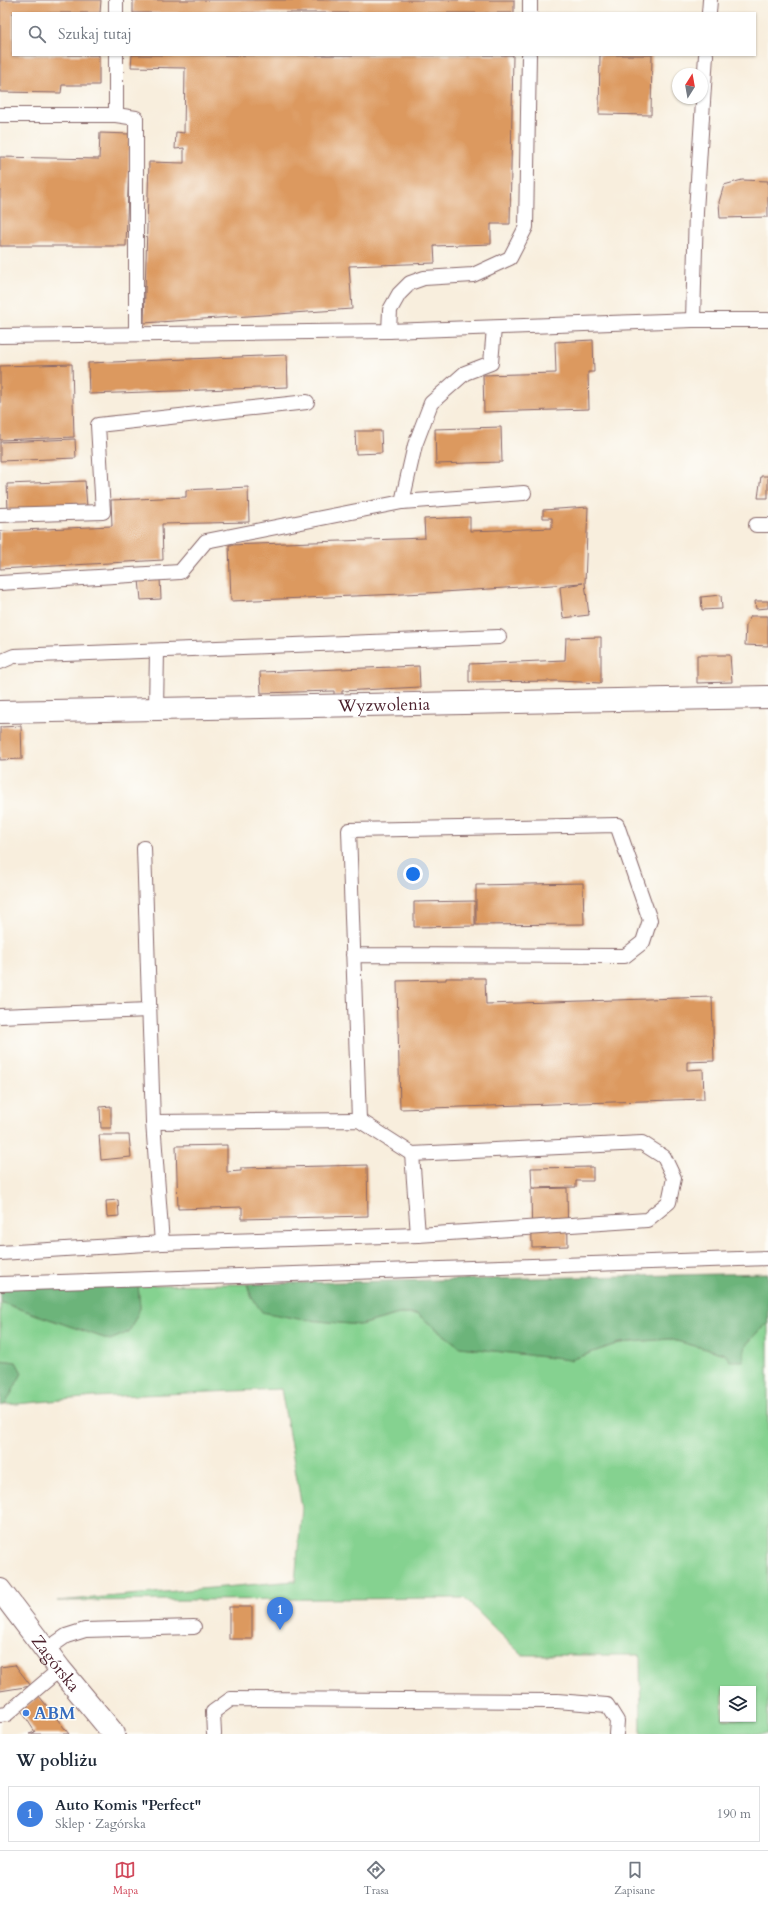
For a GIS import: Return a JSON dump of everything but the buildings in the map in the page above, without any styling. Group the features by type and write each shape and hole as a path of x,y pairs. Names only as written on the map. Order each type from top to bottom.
{"street":[{"name":"Wyzwolenia","path":"0,712 768,697"},
{"name":"Zagórska","path":"0,1590 60,1669 114,1734"}],"lane":[{"path":"116,0 116,12"},
{"path":"530,0 530,12"},
{"path":"709,12 710,0"},
{"path":"116,56 116,115"},
{"path":"389,331 390,310 399,294 410,283 424,278 473,275 510,258 526,228 530,56"},
{"path":"694,320 696,211 706,56"},
{"path":"0,115 116,115 136,118 136,334"},
{"path":"0,336 389,331 694,320 768,320"},
{"path":"402,502 415,445 431,403 465,374 491,363 494,328"},
{"path":"0,515 103,512 98,424 307,402"},
{"path":"0,583 180,572 206,542 402,502 524,493"},
{"path":"0,662 14,656 499,637"},
{"path":"156,709 157,651"},
{"path":"352,955 625,956 643,942 650,920 617,825 349,830 352,955 359,1120"},
{"path":"144,848 153,1122 162,1243"},
{"path":"0,1016 149,1010"},
{"path":"0,1253 162,1243 418,1234 647,1220 669,1202 674,1178 664,1157 642,1143 412,1154 359,1120 153,1122"},
{"path":"412,1154 418,1234"},
{"path":"0,1284 768,1258"},
{"path":"46,1650 66,1636 85,1630 194,1627"},
{"path":"0,1715 7,1714 60,1669"},
{"path":"214,1734 213,1712 231,1699 557,1701 607,1705 617,1721 616,1734"}],"green space":[{"path":"768,1273 768,1324 762,1327 746,1345 743,1361 730,1361 725,1354 669,1339 619,1343 570,1360 460,1347 417,1314 399,1314 360,1325 299,1319 262,1312 252,1298 247,1284"},
{"path":"247,1284 252,1298 263,1312 299,1319 360,1325 399,1314 417,1314 460,1347 570,1360 619,1343 669,1339 725,1354 746,1345 762,1327 768,1324 768,1734 641,1734 640,1655 522,1655 464,1598 57,1601 295,1581 302,1508 281,1389 95,1397 5,1405 22,1373 16,1362 0,1360 0,1302 110,1340 129,1332 140,1308 138,1285"},
{"path":"138,1285 140,1308 129,1332 110,1340 0,1302 0,1288"},
{"path":"0,1360 16,1362 22,1373 5,1405 0,1406"}],"place":[{"name":"Auto Komis \"Perfect\"","path":"280,1630"},
{"name":"ABM","path":"26,1713"}]}
